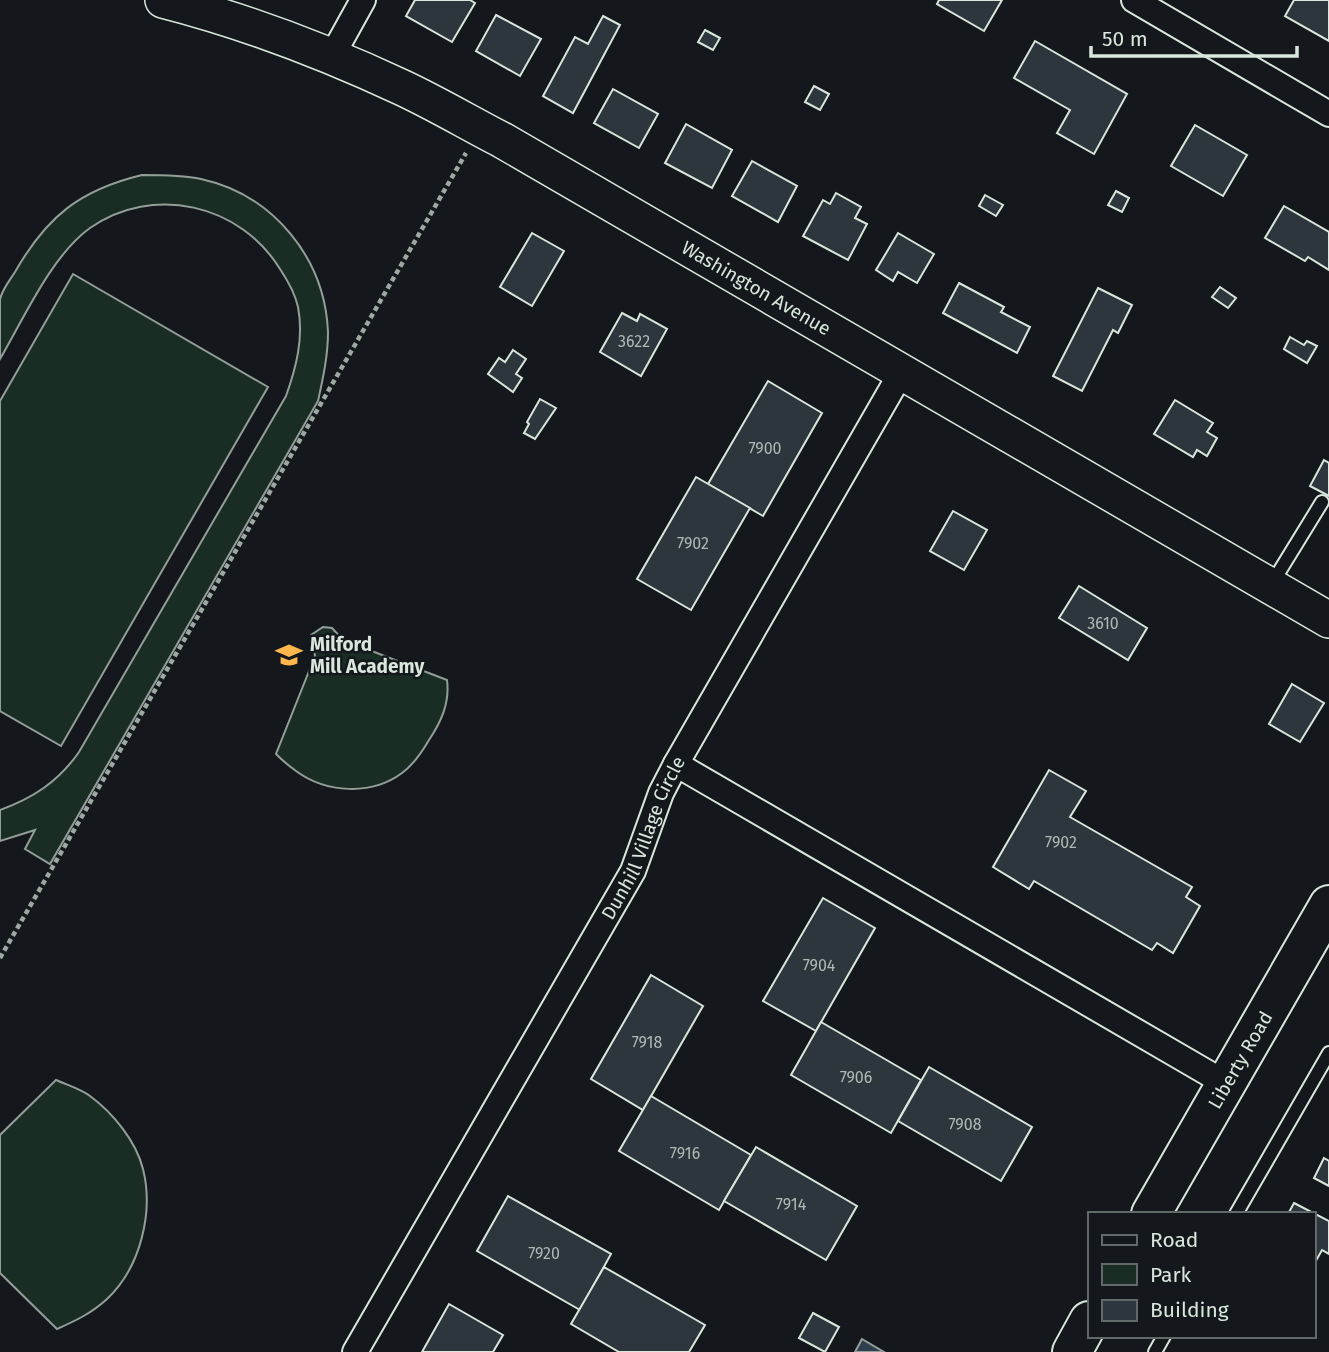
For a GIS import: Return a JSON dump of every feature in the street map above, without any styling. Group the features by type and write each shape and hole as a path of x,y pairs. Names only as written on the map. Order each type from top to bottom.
{"main road":[{"name":"Washington Avenue","path":"163,0 255,27 405,89 480,129 1329,620"},
{"name":"Liberty Road","path":"1152,1212 1329,905"},
{"path":"1072,1352 1088,1323"}],"street":[{"path":"332,57 363,0"},
{"path":"1134,0 1329,114"},
{"path":"676,764 901,373"},
{"name":"Dunhill Village Circle","path":"355,1352 633,871 662,793 676,764 1225,1083"}],"lane":[{"path":"1271,585 1321,502"},
{"path":"1237,1212 1329,1053"}],"path":[{"path":"0,958 480,129"}],"green space":[{"path":"142,175 201,179 227,187 251,199 272,215 291,234 306,256 317,280 325,305 328,332 326,358 318,401 50,864 25,849 35,830 0,841 0,810 44,788 79,752 286,396 298,353 300,319 295,297 283,274 263,247 242,229 219,216 194,208 167,204 115,214 90,228 76,240 40,288 0,359 0,300 6,286 40,235 67,208 83,198 120,181"},
{"path":"73,274 268,387 61,746 0,711 0,401"},
{"path":"323,627 332,628 343,640 447,680 446,704 437,726 414,762 390,780 349,789 321,784 293,769 276,754 315,656 311,635"},
{"path":"56,1080 90,1096 122,1128 140,1159 147,1204 142,1239 136,1256 118,1286 95,1308 57,1329 0,1273 0,1135"}],"water":[{"path":"862,1339 884,1352 855,1352"}],"building":[{"path":"415,0 470,0 475,3 452,42 406,16"},
{"path":"939,0 1002,0 984,31 937,4"},
{"path":"1294,0 1329,0 1329,41 1285,16"},
{"path":"496,15 541,39 520,76 476,51"},
{"path":"603,16 620,25 573,113 543,96 575,37 588,44"},
{"path":"705,30 720,38 713,50 698,42"},
{"path":"1035,41 1127,94 1094,154 1057,133 1070,110 1014,78"},
{"path":"814,86 829,94 820,110 805,102"},
{"path":"613,89 658,114 639,148 594,123"},
{"path":"686,124 732,150 712,188 665,163"},
{"path":"1195,125 1247,155 1223,196 1171,166"},
{"path":"752,161 797,186 778,222 732,196"},
{"path":"1116,191 1129,198 1122,212 1108,205"},
{"path":"836,193 861,207 855,218 867,224 848,260 803,236 823,200 830,204"},
{"path":"985,195 1003,205 996,216 979,206"},
{"path":"1284,206 1329,232 1329,270 1308,257 1305,261 1265,238"},
{"path":"532,233 564,251 532,306 500,287"},
{"path":"898,233 934,254 917,283 898,272 893,281 876,270"},
{"path":"959,283 1004,307 1001,312 1030,327 1017,353 943,313"},
{"path":"1220,287 1236,298 1228,308 1212,297"},
{"path":"1098,288 1132,305 1118,333 1113,330 1082,391 1053,376"},
{"path":"622,313 637,321 640,314 667,329 641,376 600,352"},
{"path":"1290,337 1304,345 1307,341 1317,346 1307,363 1284,349"},
{"path":"513,350 526,359 516,374 522,378 513,392 488,374 499,358 505,362"},
{"path":"768,381 822,413 763,516 708,484"},
{"path":"540,399 556,408 535,439 524,433"},
{"path":"1175,400 1213,423 1207,432 1217,438 1207,456 1197,450 1193,457 1154,434"},
{"path":"1324,460 1329,463 1329,496 1310,486"},
{"path":"696,477 750,508 691,610 637,579"},
{"path":"953,511 987,530 964,570 930,551"},
{"path":"1079,586 1147,628 1128,660 1059,618"},
{"path":"1292,684 1324,703 1300,742 1269,724"},
{"path":"1049,770 1086,791 1070,817 1192,887 1186,897 1200,906 1173,953 1157,943 1152,950 1034,881 1029,889 993,867"},
{"path":"823,898 875,928 816,1031 763,1001"},
{"path":"651,975 703,1006 643,1110 591,1079"},
{"path":"821,1022 921,1080 891,1133 791,1075"},
{"path":"929,1067 1032,1127 1001,1181 898,1121"},
{"path":"651,1096 751,1155 719,1210 619,1151"},
{"path":"756,1147 857,1206 826,1260 724,1201"},
{"path":"1324,1158 1329,1161 1329,1186 1314,1178"},
{"path":"508,1196 611,1254 580,1310 477,1251"},
{"path":"1294,1203 1312,1212 1289,1212"},
{"path":"1315,1214 1329,1221 1329,1254 1322,1250 1315,1262"},
{"path":"604,1267 705,1325 689,1352 619,1352 571,1324"},
{"path":"449,1304 503,1335 493,1352 422,1352"},
{"path":"813,1313 839,1327 825,1352 799,1338"}],"place":[{"name":"Milford Mill Academy","path":"289,655"}]}
